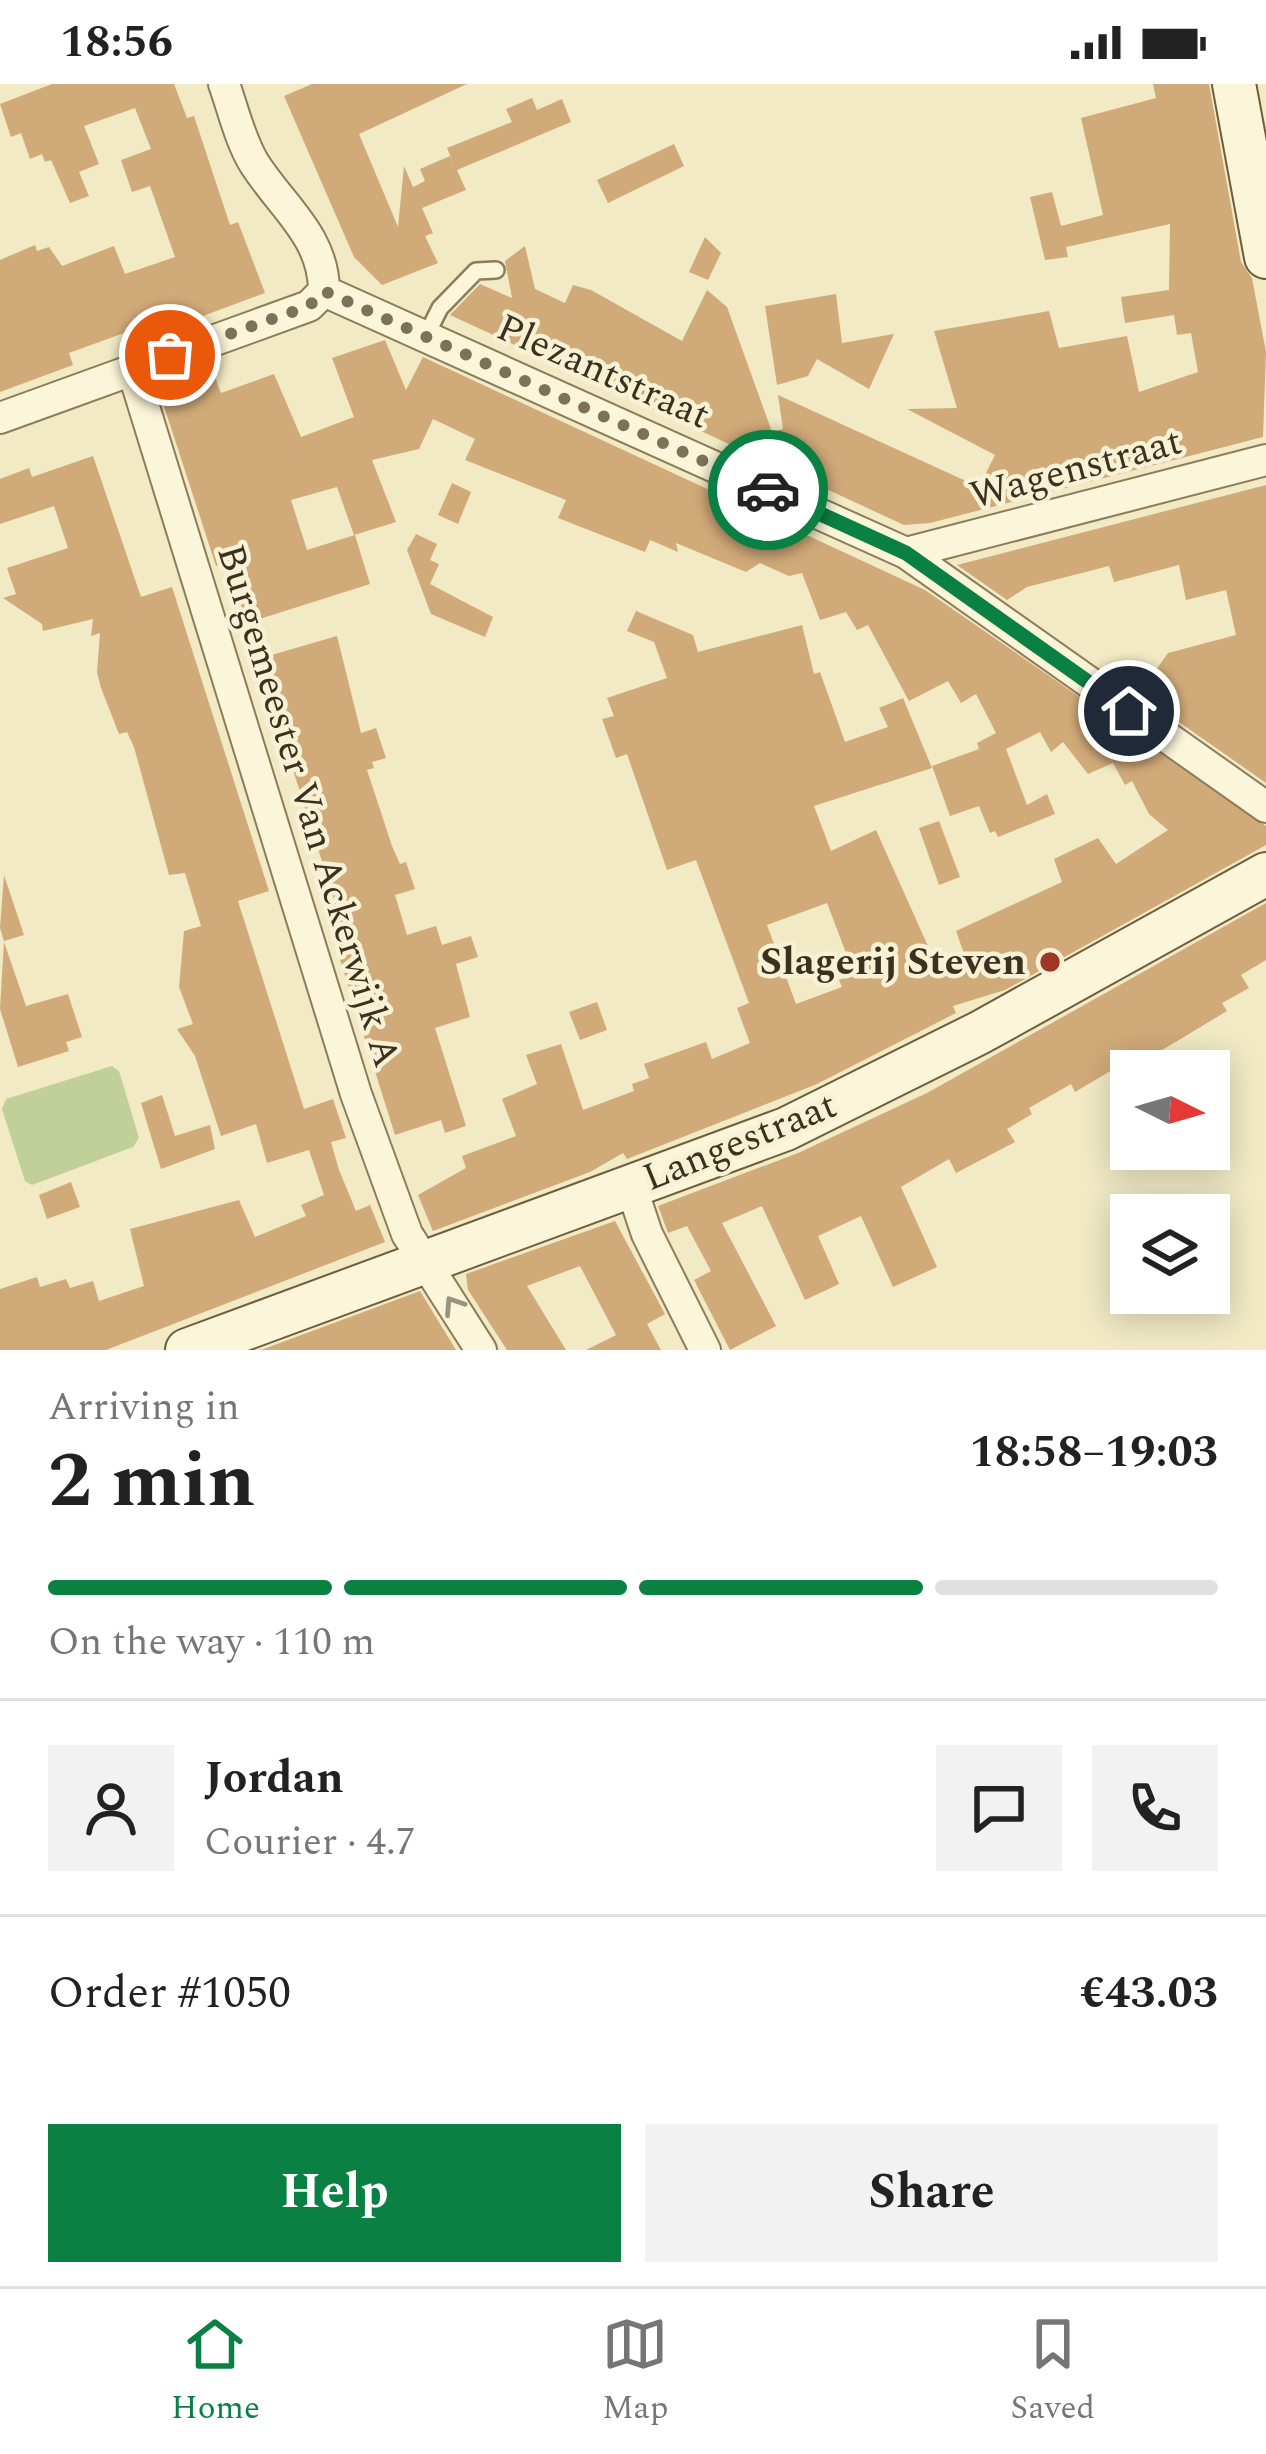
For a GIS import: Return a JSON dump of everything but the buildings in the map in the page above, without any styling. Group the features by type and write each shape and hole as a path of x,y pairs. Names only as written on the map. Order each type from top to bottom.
{"street":[{"path":"0,418 309,306 324,291 324,268 314,242 252,160 224,84"},
{"path":"1234,84 1266,257"},
{"name":"Plezantstraat","path":"324,291 906,553 1266,807"},
{"name":"Burgemeester Van Ackerwijk A","path":"132,368 356,1094 407,1234 481,1350"},
{"name":"Wagenstraat","path":"906,553 1266,460"},
{"name":"Langestraat","path":"187,1350 806,1119 979,1034 1266,874"},
{"path":"631,1186 647,1234 705,1350"}],"lane":[{"path":"426,336 440,308 476,272 496,270"}],"green space":[{"path":"112,1066 119,1071 139,1138 133,1147 32,1185 25,1181 2,1109 6,1099"}],"way so far":[{"path":"170,355 309,306 324,291 768,490"}],"place":[{"name":"Slagerij Steven","path":"1050,962"}],"route":[{"path":"768,490 906,553 1129,711"}]}
